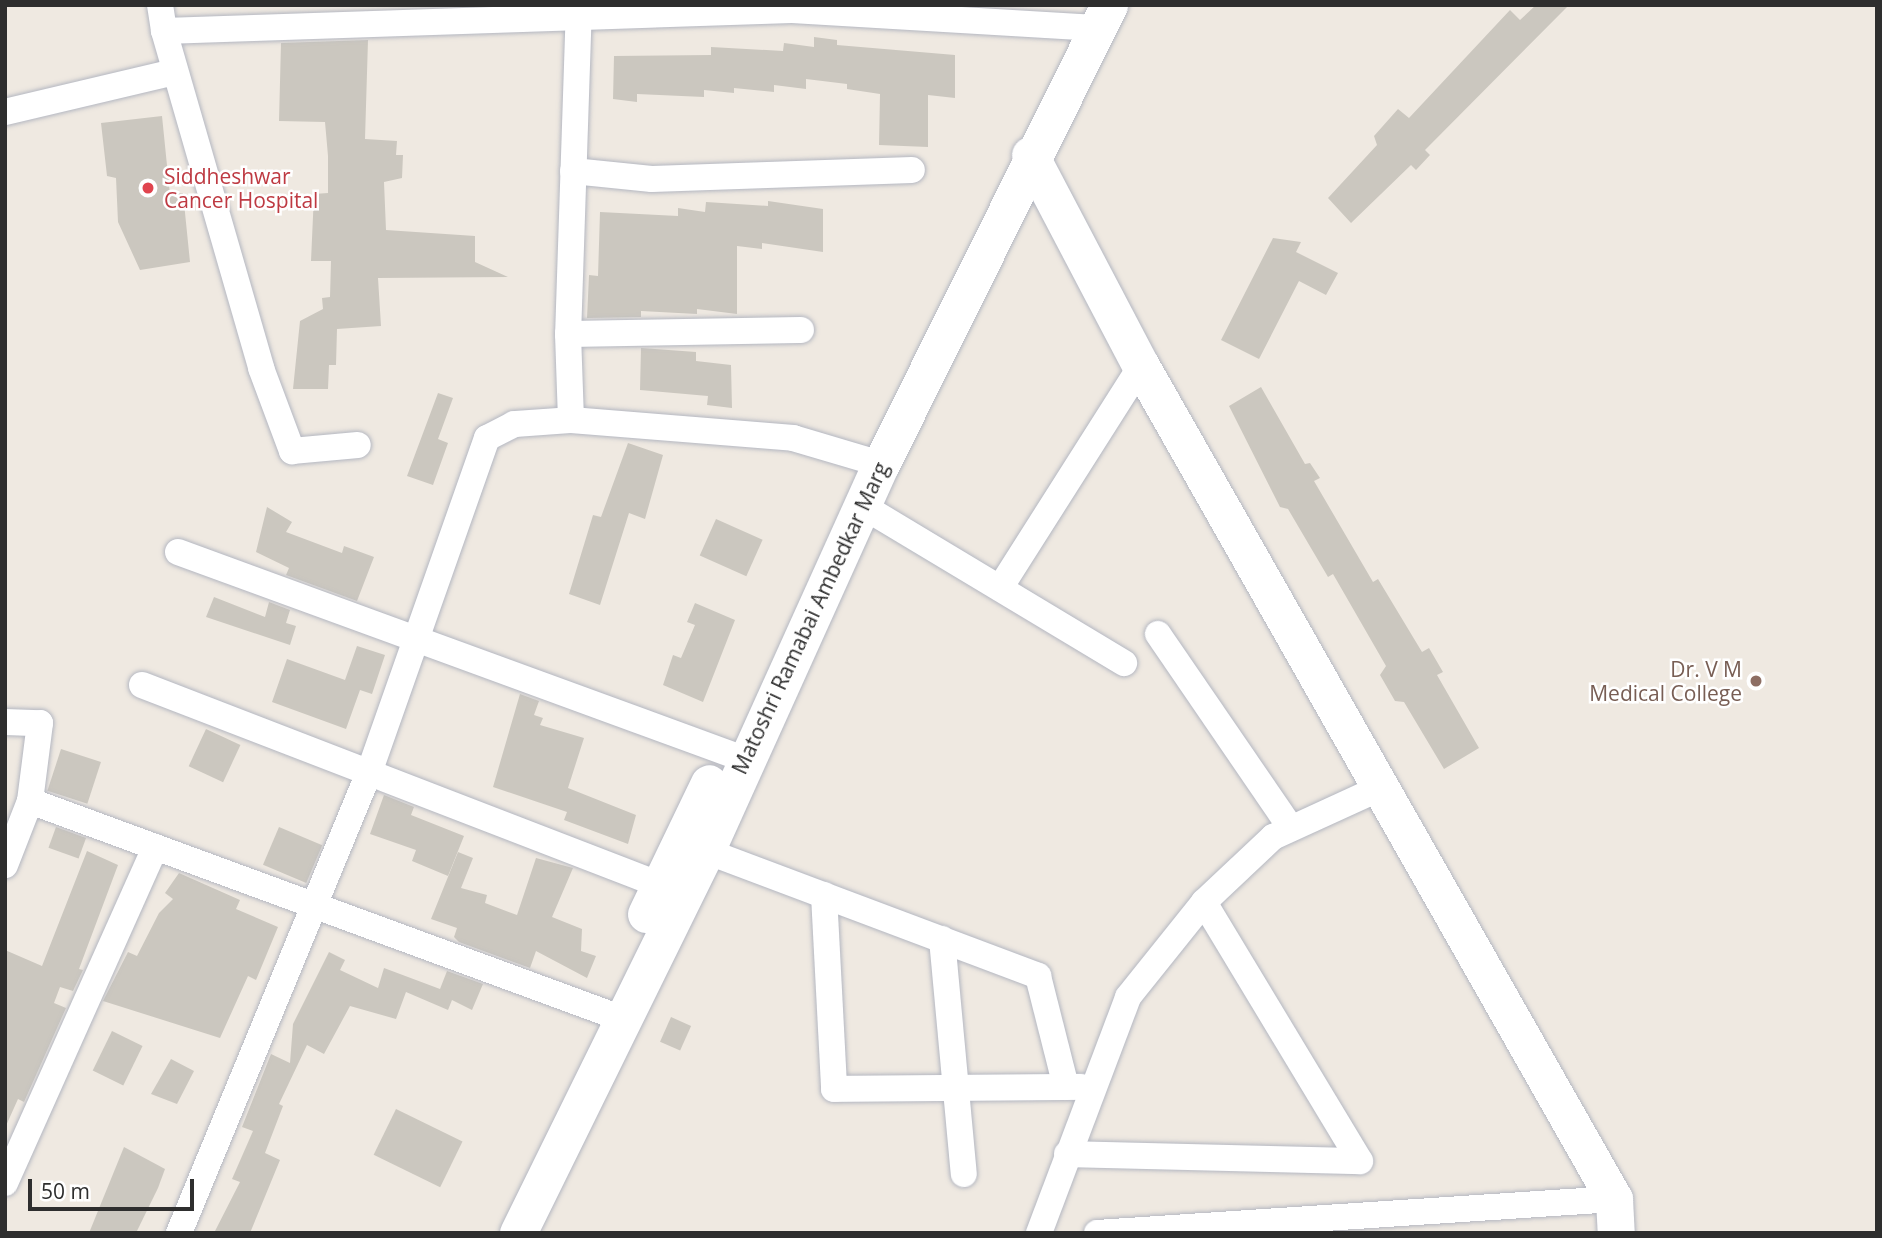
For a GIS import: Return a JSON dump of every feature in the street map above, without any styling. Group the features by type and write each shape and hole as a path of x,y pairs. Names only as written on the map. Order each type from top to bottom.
{"street":[{"path":"571,420 568,334 579,9"},
{"path":"142,685 370,770 672,890 871,461 1089,16 579,9 162,18 174,72 261,368 292,451 358,445"},
{"name":"Matoshri Ramabai Ambedkar Marg","path":"517,1233 611,1014 672,890 706,851 734,755 861,505 871,461 1030,155 1089,16"},
{"path":"5,112 174,72"},
{"path":"1030,155 1141,366 1380,788 1615,1216 1097,1233"},
{"path":"573,171 652,179 912,170"},
{"path":"568,334 801,330"},
{"path":"1000,588 1141,366"},
{"path":"179,1233 370,770 487,438 514,424 571,420 793,438 871,461"},
{"path":"861,505 1124,663"},
{"path":"178,552 734,755"},
{"path":"1158,634 1291,828"},
{"path":"5,722 40,723 30,801 5,865"},
{"path":"1039,1233 1128,997 1203,902 1273,836 1380,788"},
{"path":"30,801 611,1014 491,1233"},
{"path":"5,1183 155,847"},
{"path":"706,851 1038,976 1066,1087"},
{"path":"824,895 834,1089 1093,1087"},
{"path":"1067,1154 1360,1161 1203,902"},
{"path":"942,939 964,1174"}],"building":[{"path":"1536,5 1569,5 1425,150 1430,155 1416,170 1411,165 1351,223 1328,198 1377,145 1374,136 1398,109 1409,118 1510,10 1520,20"},
{"path":"814,37 837,40 837,45 955,55 955,98 928,95 928,147 879,145 880,94 847,89 847,84 806,79 806,89 774,85 774,92 734,88 734,93 704,90 704,97 637,94 637,102 613,99 614,56 711,55 711,47 783,51 784,43 814,47"},
{"path":"368,40 365,139 397,141 396,155 403,155 402,178 384,182 386,230 475,236 475,262 508,277 378,278 381,326 337,329 336,365 329,365 328,389 293,389 300,321 323,309 322,298 330,297 331,261 311,261 314,194 328,193 328,156 325,122 279,121 281,43"},
{"path":"162,116 170,195 183,193 190,262 140,270 118,222 116,178 107,176 101,123"},
{"path":"768,201 823,209 823,252 762,243 762,249 737,246 737,314 697,309 697,314 641,311 641,317 587,318 589,275 598,276 600,212 678,216 678,208 705,212 706,202 768,206"},
{"path":"1273,238 1301,242 1296,252 1338,273 1326,295 1299,281 1259,359 1221,340"},
{"path":"641,348 696,352 696,361 731,365 732,408 707,405 708,396 640,390"},
{"path":"1261,387 1305,464 1310,463 1320,478 1314,481 1373,582 1378,579 1422,652 1429,648 1443,672 1437,675 1479,748 1444,769 1404,702 1395,701 1380,675 1386,666 1333,574 1328,577 1288,509 1280,507 1229,406"},
{"path":"438,393 453,398 438,439 448,443 433,485 407,476"},
{"path":"628,443 663,455 645,519 629,513 600,605 569,594 593,515 601,517"},
{"path":"267,507 292,522 286,532 342,553 344,546 374,557 357,601 286,575 289,568 256,552"},
{"path":"716,519 763,540 746,576 700,556"},
{"path":"214,597 265,617 269,602 290,610 286,623 296,626 290,645 206,617"},
{"path":"695,603 735,620 703,702 663,685 673,655 681,658 695,625 687,622"},
{"path":"357,646 385,655 372,694 360,690 346,729 272,702 287,659 345,680"},
{"path":"520,694 539,701 534,715 543,718 540,725 584,738 568,788 636,815 628,844 564,820 567,812 493,787"},
{"path":"206,729 240,745 223,782 189,766"},
{"path":"61,749 101,762 87,804 47,791"},
{"path":"384,795 414,807 411,815 464,836 448,876 412,861 416,850 370,834"},
{"path":"56,827 86,838 79,859 48,848"},
{"path":"279,827 322,845 306,883 263,865"},
{"path":"87,851 118,865 79,969 83,970 73,991 60,987 54,1003 66,1008 24,1102 18,1099 5,1128 5,950 42,966"},
{"path":"458,852 473,858 461,888 487,895 485,903 517,915 536,858 573,868 552,917 582,929 581,951 596,956 587,978 536,951 530,968 459,942 454,937 457,928 431,919"},
{"path":"179,873 240,900 236,909 278,927 256,980 248,976 220,1038 103,1001 128,952 137,956 159,913 173,899 165,893"},
{"path":"329,952 345,960 340,970 378,988 384,968 440,989 447,971 483,984 472,1010 452,1000 448,1010 406,992 396,1019 350,1006 324,1054 307,1045 279,1104 283,1106 265,1153 280,1160 250,1233 214,1233 240,1182 232,1179 253,1131 242,1127 271,1054 290,1063 293,1024"},
{"path":"671,1017 691,1026 680,1051 660,1042"},
{"path":"112,1031 143,1046 123,1085 93,1071"},
{"path":"171,1059 194,1071 177,1104 151,1094"},
{"path":"396,1109 463,1141 440,1187 374,1155"},
{"path":"124,1147 165,1169 158,1188 136,1233 89,1233"}],"place":[{"name":"Siddheshwar Cancer Hospital","path":"148,188"},
{"name":"Dr. V M Medical College","path":"1756,681"}]}
